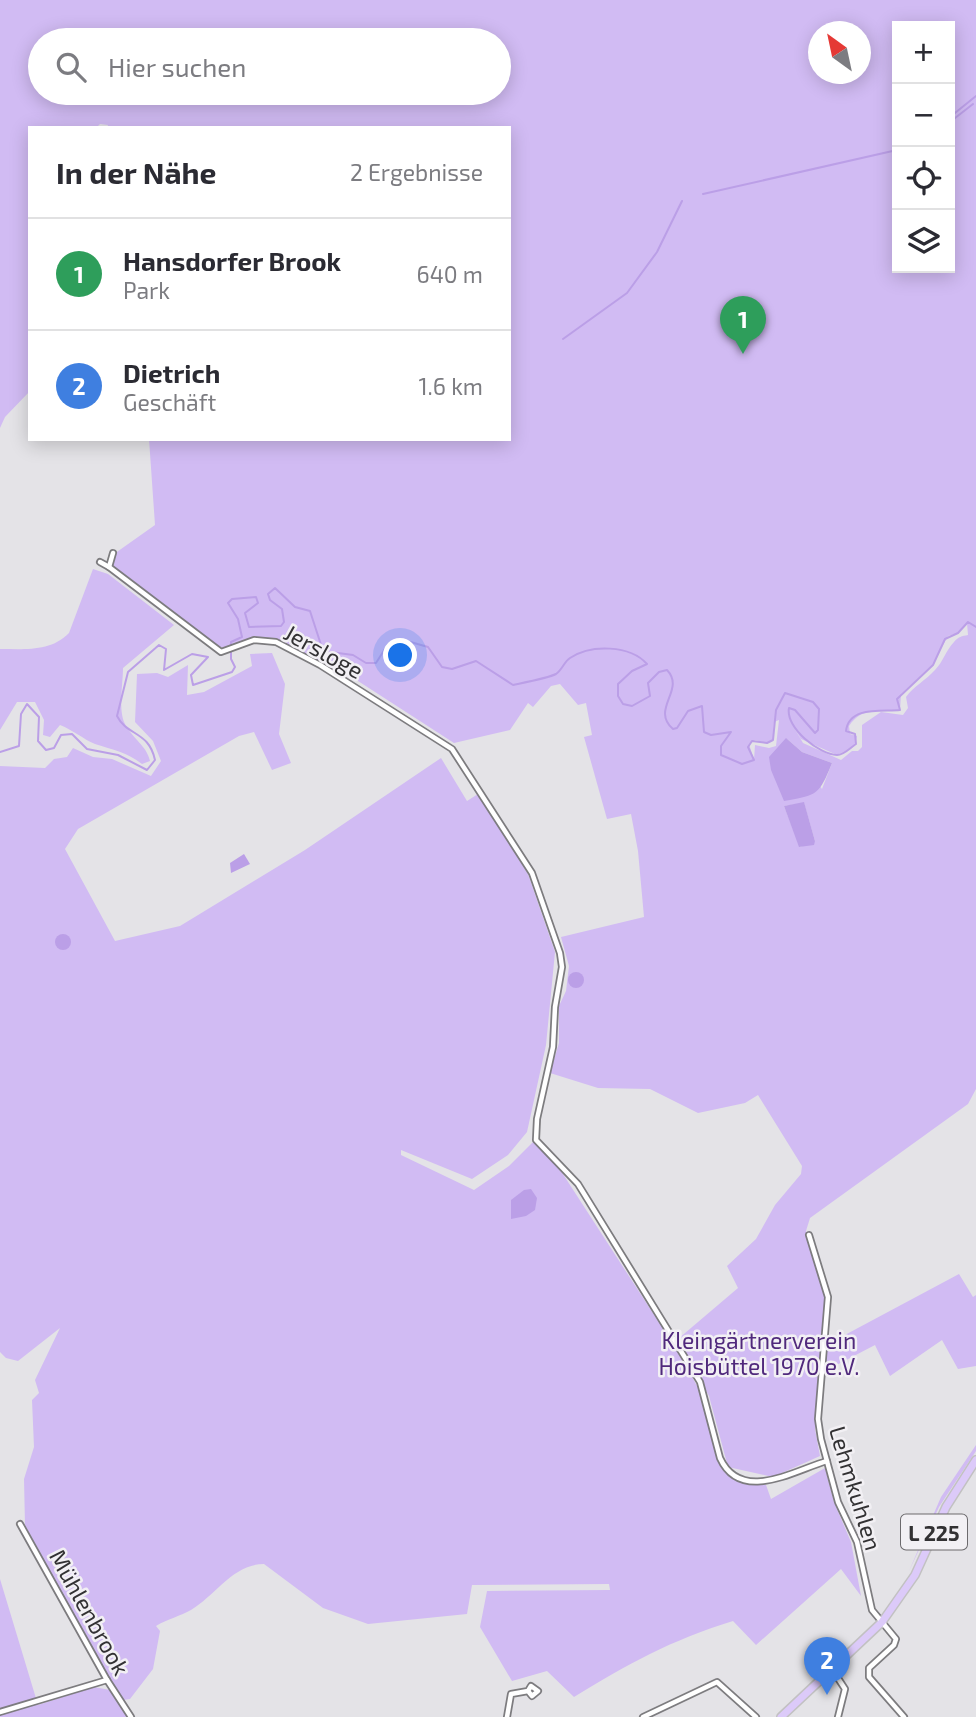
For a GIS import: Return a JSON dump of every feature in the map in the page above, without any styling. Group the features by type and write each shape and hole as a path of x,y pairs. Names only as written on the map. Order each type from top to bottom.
{"main road":[{"name":"L 225","path":"781,1717 883,1622 915,1575 946,1507 976,1460"}],"street":[{"path":"109,567 113,553"},
{"name":"Jersloge","path":"100,562 216,649 235,649 259,639 281,644 452,749 532,873 558,945 562,967 555,1007 553,1047 537,1119 536,1140 578,1184 700,1382 720,1458 726,1469 735,1475 770,1482 827,1461"},
{"name":"Lehmkuhlen","path":"809,1235 828,1297 818,1419 838,1502 857,1542 872,1610 894,1635 895,1642 869,1668 869,1677 904,1717"},
{"name":"Mühlenbrook","path":"20,1524 107,1680 131,1717"},
{"path":"832,1669 845,1689 838,1717"},
{"path":"0,1712 107,1680"},
{"path":"643,1717 717,1682 756,1717"},
{"path":"507,1717 510,1696 528,1691"}],"green space":[{"name":"Kleingärtnerverein Hoisbüttel 1970 e.V.","path":"0,0 976,0 976,1089 968,1104 810,1218 806,1231 827,1305 815,1429 820,1456 773,1477 728,1467 709,1396 678,1339 738,1288 727,1266 756,1239 775,1205 801,1174 802,1166 758,1095 745,1103 698,1113 650,1089 598,1088 550,1073 559,1043 559,1006 566,991 569,966 561,937 644,917 638,851 631,814 607,819 584,737 592,735 586,703 578,705 560,684 551,686 533,707 528,703 510,730 454,743 358,681 274,638 254,637 228,648 219,647 157,603 112,565 114,554 155,525 149,441 511,441 511,126 28,126 28,393 5,417 0,428","holes":["967,623 968,635 956,640 938,667 906,697 908,708 903,715 881,712 862,725 862,747 858,751 852,751 841,760 803,743 789,719 801,739 837,755 855,746 857,736 850,734 849,726 854,720 872,711 900,710 901,694 932,665 948,636 958,633","779,720 776,746 769,748 755,745 754,760 749,744 755,740 767,743 773,740 774,722","786,738 802,752 832,763 822,789","804,803 815,841 800,847 784,806"]},
{"path":"93,569 108,574 174,625 123,668 123,718 148,756 150,761 142,764 60,725 50,737 43,735 44,720 35,702 17,702 0,730 0,649 46,646 54,644 69,633"},
{"path":"272,653 285,684 279,734 291,763 272,770 254,732 239,736 78,829 65,849 115,941 180,926 305,850 441,758 467,801 478,794 528,874 555,952 546,1045 527,1132 508,1155 472,1179 401,1150 401,1155 474,1190 509,1166 533,1142 559,1168 682,1358 704,1399 720,1466 731,1477 766,1485 771,1499 825,1468 834,1502 851,1542 861,1596 841,1569 756,1645 733,1621 650,1654 574,1697 547,1671 512,1681 480,1627 487,1591 610,1590 609,1584 472,1585 467,1614 368,1624 323,1608 264,1564 253,1565 234,1575 191,1610 156,1626 160,1631 153,1669 130,1699 123,1700 115,1695 25,1525 24,1479 34,1447 32,1400 39,1393 35,1380 60,1328 18,1361 6,1358 0,1352 0,766 45,768 54,759 67,757 73,748 93,757 112,759 151,776 161,761 153,741 135,722 137,674 157,673 168,677 188,665 187,695 204,692 252,666 250,654"},
{"path":"959,1274 973,1297 976,1295 976,1366 958,1369 942,1340 890,1376 875,1345 825,1371 828,1344"},
{"path":"976,1445 976,1451 939,1507 909,1571 941,1497"},
{"path":"0,1579 38,1705 94,1687 110,1690 128,1717 0,1717"}],"shaded area":[{"path":"786,738 802,752 832,763 824,782 816,792 784,801 771,770 769,757"},
{"path":"804,802 815,841 814,845 799,847 784,806"},
{"path":"244,854 250,864 231,873 230,863"},
{"path":"60,934 66,934 71,942 69,948 60,950 55,945 55,939"},
{"path":"576,972 582,974 582,986 576,988 570,986 568,980 570,974"},
{"path":"531,1189 537,1198 535,1210 526,1216 511,1219 511,1200 524,1190"}],"waterway":[{"path":"955,113 976,96"},
{"path":"955,118 973,104"},
{"path":"703,194 892,151"},
{"path":"563,339 627,293 657,252 682,201"},
{"path":"0,752 19,746 21,714 27,704 39,717 38,741 46,750 54,748 61,735 72,734 87,749 118,755 147,770 155,760 152,751 148,744 126,727 117,716 128,672 159,645 166,649 164,670 192,654 208,657 191,675 193,685 232,672 235,667 231,659 231,642 242,637 238,619 228,603 232,599 256,597 258,603 245,613 249,627 281,626 284,622 282,609 270,600 268,594 275,588 295,607 310,611 323,651 353,655 366,663 376,663 388,644 407,641 428,647 442,667 452,669 476,661 513,685 556,674 570,658 588,650 610,649 631,653 647,664 632,671 618,684 618,696 623,704 632,706 650,696 648,683 659,672 667,670 673,685 666,707 667,722 673,729 677,728 688,711 702,706 704,732 711,735 731,732 721,746 721,755 742,764 754,760 748,747 752,741 767,743 773,740 776,710 785,693 813,702 819,709 818,730 815,733 795,710 789,708 789,716 798,732 822,750 840,755 856,744 855,734 846,731 853,717 860,713 900,710 897,699 933,665 945,639 958,633 968,622 976,627"}],"place":[{"name":"Hansdorfer Brook","path":"743,354"},
{"name":"Dietrich","path":"827,1695"}]}
